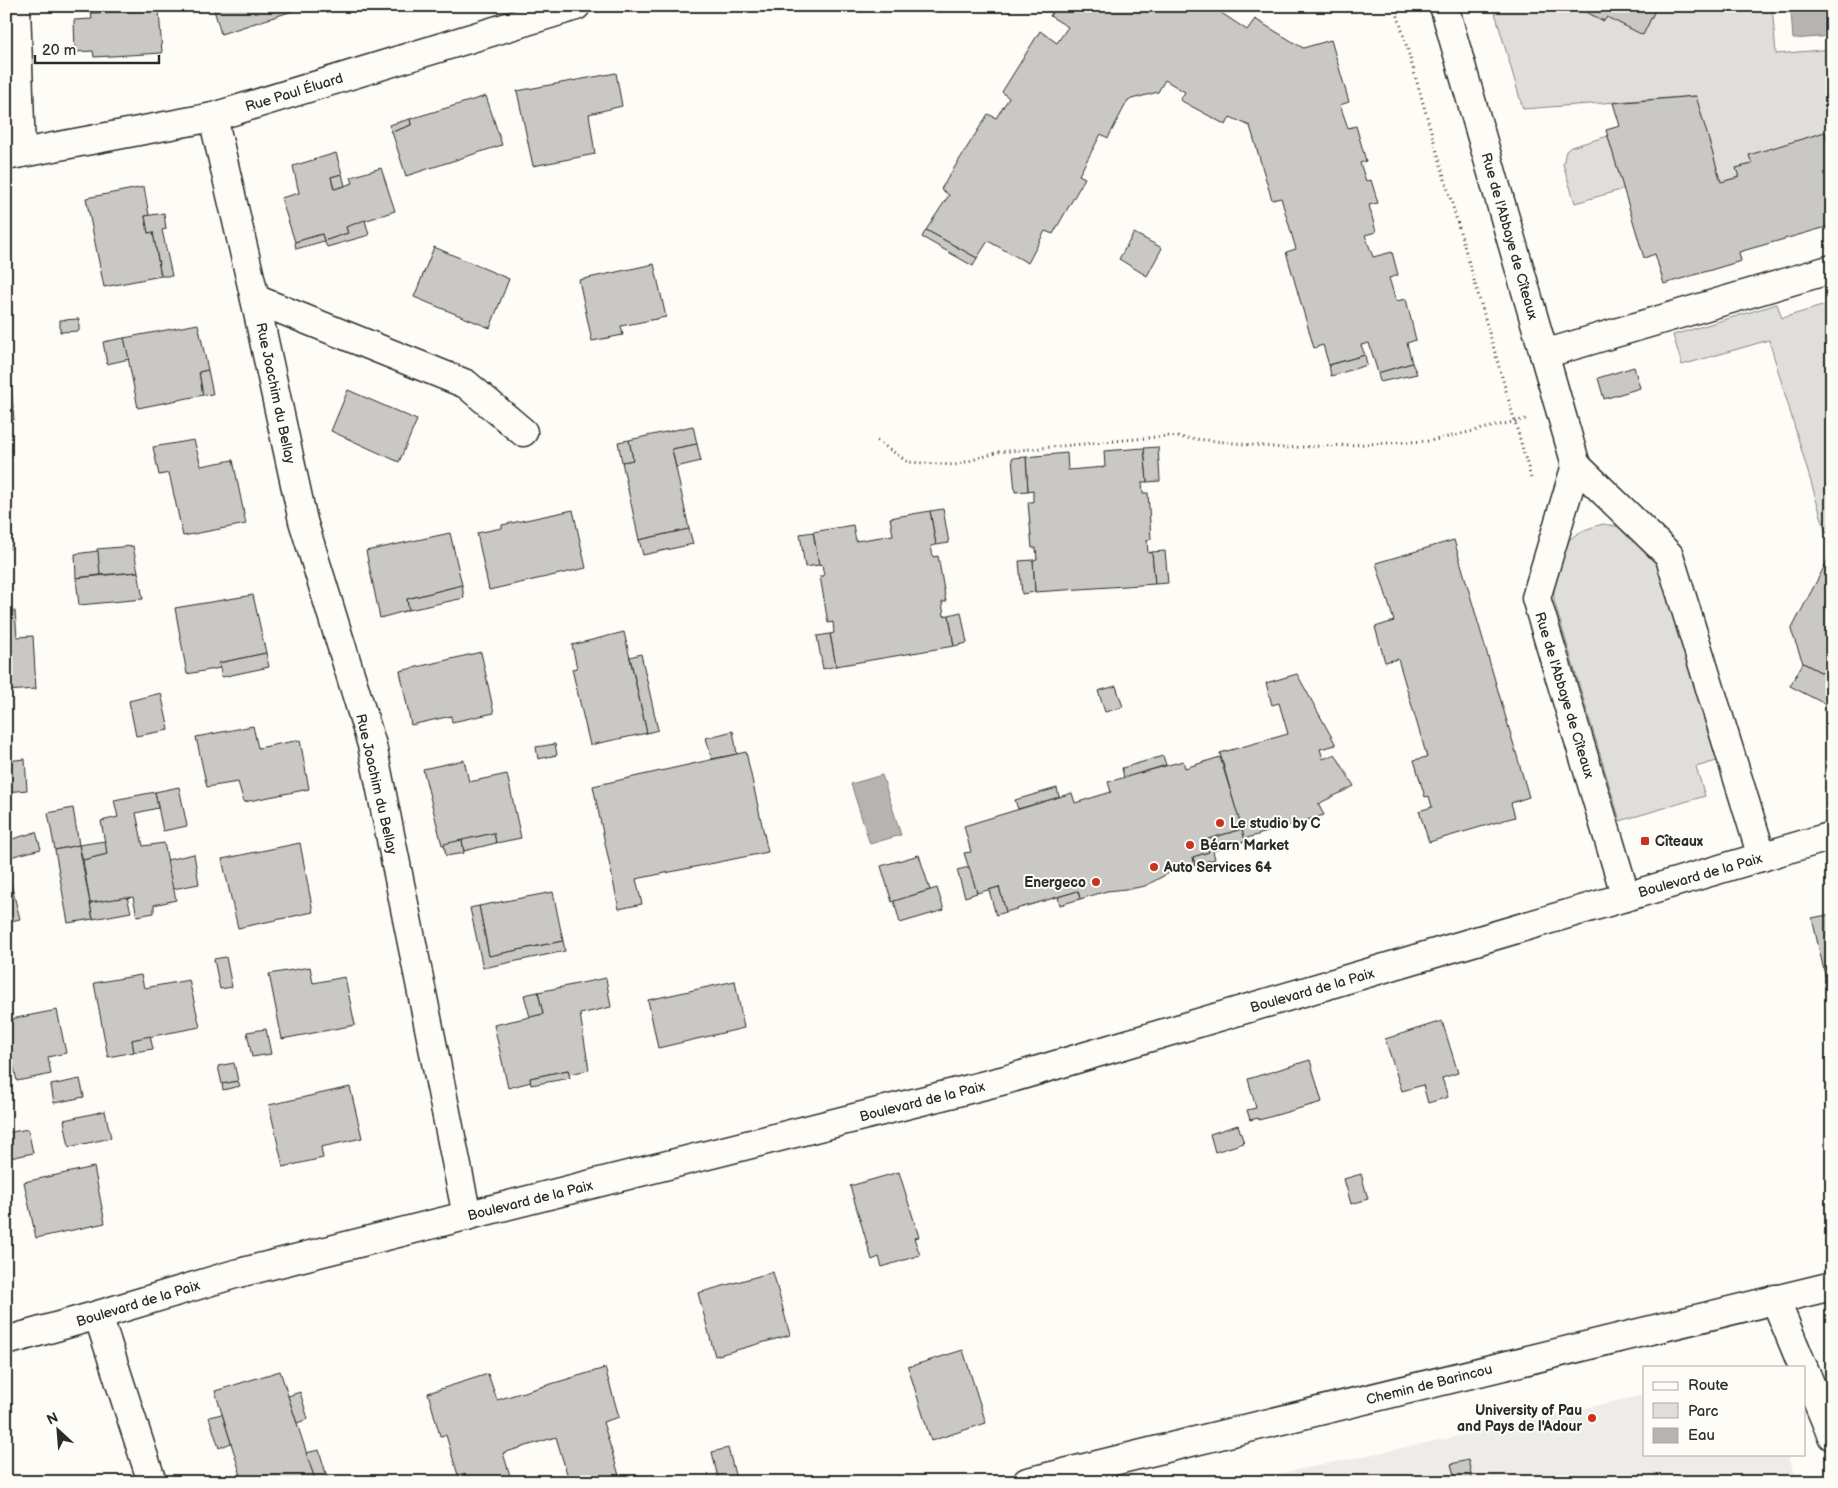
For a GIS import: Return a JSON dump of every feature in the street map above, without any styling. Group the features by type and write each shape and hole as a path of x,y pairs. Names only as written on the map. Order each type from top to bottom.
{"street":[{"path":"13,154 16,6"},
{"name":"Rue Paul Éluard","path":"13,154 213,117 576,6"},
{"name":"Rue de l'Abbaye de Cîteaux","path":"1444,6 1576,465 1668,555 1762,857"},
{"name":"Rue Joachim du Bellay","path":"213,117 256,299 303,521 372,745 467,1216"},
{"path":"1544,354 1832,269"},
{"name":"Rue Joachim du Bellay","path":"256,299 466,384 523,432"},
{"name":"Rue de l'Abbaye de Cîteaux","path":"1576,465 1536,598 1626,896"},
{"name":"Boulevard de la Paix","path":"6,1341 235,1274 1005,1080 1832,836"},
{"name":"Chemin de Barincou","path":"1027,1482 1832,1286"},
{"path":"1775,1299 1803,1366"},
{"path":"98,1315 152,1482"},
{"path":"1806,1373 1832,1436"}],"path":[{"path":"1395,6 1535,489"},
{"path":"877,441 908,462 955,465 999,452 1168,436 1282,448 1430,441 1561,412"}],"shaded area":[{"name":"University of Pau and Pays de l'Adour","path":"1643,1395 1643,1456 1788,1456 1798,1482 1240,1482"}],"green space":[{"path":"1493,6 1574,6 1604,21 1607,17 1643,34 1657,6 1772,6 1776,54 1832,49 1832,154 1825,133 1752,164 1736,168 1739,177 1721,182 1695,96 1523,109"},
{"path":"1608,136 1624,189 1575,203 1563,164 1566,151 1571,147"},
{"path":"1832,303 1832,531 1826,533 1769,340 1682,365 1673,335 1777,304 1782,318"},
{"path":"1603,524 1622,527 1659,564 1720,760 1696,767 1705,796 1620,821 1554,601 1555,572 1561,550 1576,534"}],"water":[{"path":"1832,8 1832,36 1793,39 1791,11"},
{"path":"882,775 901,835 870,844 851,784"}],"building":[{"path":"213,6 295,6 296,10 221,34"},
{"path":"1056,6 1224,6 1220,12 1247,30 1255,19 1303,48 1331,40 1349,102 1340,105 1348,128 1356,126 1366,161 1360,163 1366,181 1371,180 1378,203 1369,205 1376,232 1365,235 1373,257 1392,252 1398,275 1389,278 1396,301 1406,299 1416,340 1407,343 1412,363 1378,373 1369,343 1361,345 1365,355 1329,365 1323,345 1314,348 1286,252 1296,249 1281,198 1272,200 1250,126 1230,117 1226,125 1180,100 1185,92 1165,80 1158,92 1128,100 1108,138 1101,134 1079,175 1085,178 1053,234 1045,231 1028,263 988,241 977,258 926,230 949,195 941,189 988,114 996,118 1009,98 1002,92 1040,31 1057,43 1068,27 1050,16"},
{"path":"1574,6 1657,6 1643,35 1607,17 1604,21"},
{"path":"159,10 162,53 94,57 93,51 75,52 74,20 92,19 91,13"},
{"path":"616,73 622,106 589,114 595,154 533,166 517,91"},
{"path":"486,96 502,145 406,176 392,132 411,125 410,119"},
{"path":"1696,96 1721,182 1739,177 1736,168 1752,164 1749,155 1825,132 1832,154 1832,212 1827,213 1830,226 1739,252 1741,261 1664,284 1655,254 1644,258 1606,130 1620,126 1613,103"},
{"path":"410,119 411,125 392,132 389,125"},
{"path":"336,153 342,174 331,177 334,189 353,183 351,177 381,168 395,211 346,227 348,233 324,241 322,234 295,242 281,198 299,193 293,166"},
{"path":"342,174 345,186 334,189 331,177"},
{"path":"144,187 149,215 145,216 148,233 153,232 161,276 104,287 86,198"},
{"path":"164,213 166,229 162,230 172,276 161,276 153,232 148,233 145,216"},
{"path":"365,220 369,235 327,247 324,241 348,233 346,227"},
{"path":"926,230 977,258 973,266 922,237"},
{"path":"1134,233 1162,248 1147,276 1119,259"},
{"path":"322,234 324,241 296,249 295,242"},
{"path":"434,247 509,279 490,328 414,297"},
{"path":"654,264 666,317 621,326 623,335 592,341 579,280"},
{"path":"79,319 79,331 60,332 60,320"},
{"path":"198,324 208,370 199,372 203,395 138,408 124,338"},
{"path":"124,338 129,359 107,364 103,342"},
{"path":"1365,355 1367,365 1331,376 1329,365"},
{"path":"6,361 9,361 14,420 6,421"},
{"path":"1412,363 1417,374 1380,382 1378,373"},
{"path":"1634,367 1640,388 1604,399 1598,378"},
{"path":"208,370 213,394 203,395 199,372"},
{"path":"348,390 417,420 399,462 331,431"},
{"path":"693,426 697,444 672,449 689,529 639,540 622,462 633,460 629,440"},
{"path":"194,440 201,466 233,460 246,524 183,536 169,473 159,475 153,447"},
{"path":"629,440 633,460 622,462 618,442"},
{"path":"697,444 701,461 676,467 672,449"},
{"path":"1158,447 1160,481 1147,482 1144,448"},
{"path":"1144,448 1147,482 1142,482 1143,493 1148,493 1151,539 1147,540 1148,553 1152,552 1155,584 1035,592 1033,560 1037,559 1036,548 1032,548 1028,502 1033,502 1033,490 1028,491 1026,457 1067,453 1068,470 1105,467 1104,451"},
{"path":"1026,457 1028,491 1015,492 1012,458"},
{"path":"6,499 10,549 6,549"},
{"path":"943,509 949,543 936,545 930,511"},
{"path":"573,510 586,568 489,590 477,533 502,528 502,525"},
{"path":"930,511 936,545 931,546 933,557 938,556 946,602 942,602 944,616 949,615 954,646 836,666 830,634 834,633 833,622 828,623 820,576 824,576 822,564 819,565 813,532 853,525 856,541 893,535 890,518"},
{"path":"689,529 693,544 643,555 639,540"},
{"path":"813,532 819,565 805,567 800,534"},
{"path":"450,533 462,585 407,599 409,610 380,618 366,551"},
{"path":"1454,540 1529,797 1511,803 1515,817 1429,842 1419,811 1432,807 1429,796 1425,797 1414,760 1427,757 1398,659 1385,662 1375,627 1394,621 1376,563"},
{"path":"133,546 138,572 100,575 97,549"},
{"path":"98,551 100,575 76,578 75,554"},
{"path":"1165,551 1168,583 1155,584 1152,552"},
{"path":"1832,552 1832,678 1803,663 1791,630"},
{"path":"1033,560 1035,592 1022,594 1019,561"},
{"path":"138,572 143,599 79,605 76,578"},
{"path":"462,585 464,598 409,610 407,599"},
{"path":"253,595 266,653 219,663 220,668 187,674 175,608"},
{"path":"15,611 17,637 33,636 36,689 6,691 6,612"},
{"path":"961,612 967,643 954,646 949,615"},
{"path":"624,632 647,733 590,745 572,669 577,668 572,645"},
{"path":"830,634 836,666 823,669 817,636"},
{"path":"481,652 494,713 452,722 451,716 411,725 400,671"},
{"path":"266,653 269,667 222,677 219,663"},
{"path":"641,654 658,730 647,733 630,657"},
{"path":"1803,663 1832,678 1832,702 1829,706 1790,686"},
{"path":"1297,674 1336,745 1320,749 1323,759 1335,754 1354,786 1318,804 1324,815 1244,839 1220,753 1288,734 1279,703 1272,705 1266,683"},
{"path":"1116,686 1123,707 1105,712 1098,691"},
{"path":"161,693 169,730 136,736 129,701"},
{"path":"253,726 258,748 300,740 309,789 244,802 238,782 207,787 196,737"},
{"path":"733,731 737,754 712,759 706,738"},
{"path":"555,744 557,755 538,759 536,747"},
{"path":"746,752 768,852 636,879 642,904 619,909 593,786"},
{"path":"1163,756 1166,765 1124,778 1122,768"},
{"path":"1220,757 1242,829 1205,840 1209,852 1193,857 1195,865 1167,874 1145,886 1107,891 1080,899 1078,891 1006,912 999,887 977,893 964,853 971,852 964,826 1072,793 1075,803 1111,792 1108,782 1183,761 1185,768"},
{"path":"25,759 27,790 6,792 6,761"},
{"path":"464,760 469,782 507,774 521,838 496,843 494,833 442,845 423,769"},
{"path":"179,787 187,826 163,831 155,792"},
{"path":"1057,788 1059,797 1018,809 1015,800"},
{"path":"155,792 158,808 136,813 143,846 164,843 176,900 154,905 154,913 137,916 133,897 90,903 83,860 107,854 101,821 118,817 114,800"},
{"path":"73,808 79,845 55,850 48,813"},
{"path":"1242,829 1245,841 1213,851 1215,859 1195,865 1193,857 1209,852 1205,840"},
{"path":"36,832 41,849 6,858 6,841"},
{"path":"494,833 496,843 464,851 462,840"},
{"path":"462,840 464,853 446,856 444,844"},
{"path":"105,841 107,854 83,860 79,845"},
{"path":"300,843 313,912 238,928 222,859"},
{"path":"79,845 93,919 68,923 55,850"},
{"path":"194,854 199,884 173,889 167,860"},
{"path":"919,855 930,890 892,902 881,866"},
{"path":"6,864 20,919 6,922"},
{"path":"969,867 977,893 965,897 957,870"},
{"path":"999,887 1006,912 996,915 989,890"},
{"path":"937,888 944,910 900,923 894,901"},
{"path":"1078,891 1080,899 1060,905 1058,897"},
{"path":"553,892 563,941 489,956 479,906"},
{"path":"127,897 131,912 93,919 90,903"},
{"path":"479,906 489,956 563,941 565,951 483,968 470,908"},
{"path":"1832,914 1832,1006 1812,918"},
{"path":"226,957 232,987 220,989 214,959"},
{"path":"310,967 313,983 345,977 355,1025 282,1039 269,974"},
{"path":"141,975 144,988 189,980 200,1027 132,1040 134,1052 108,1057 94,983"},
{"path":"606,978 611,1007 580,1014 589,1070 569,1074 568,1070 530,1078 531,1082 508,1088 494,1025 543,1014 538,992"},
{"path":"735,981 744,1028 658,1048 648,1000"},
{"path":"538,992 543,1014 530,1017 524,995"},
{"path":"57,1010 66,1053 48,1057 51,1074 17,1081 10,1051 6,1052 6,1020"},
{"path":"1442,1021 1458,1073 1442,1078 1448,1097 1428,1103 1423,1085 1402,1091 1385,1039"},
{"path":"266,1029 271,1054 252,1057 247,1032"},
{"path":"150,1036 153,1049 134,1052 132,1040"},
{"path":"10,1051 13,1064 6,1064 6,1052"},
{"path":"1310,1060 1322,1102 1259,1120 1258,1118 1250,1120 1247,1110 1256,1108 1248,1079"},
{"path":"234,1063 238,1081 222,1084 218,1066"},
{"path":"568,1070 570,1078 531,1085 530,1078"},
{"path":"80,1079 84,1097 54,1103 51,1085"},
{"path":"238,1081 240,1086 223,1090 222,1084"},
{"path":"350,1087 362,1138 321,1147 323,1158 283,1167 269,1105"},
{"path":"105,1111 111,1138 69,1147 64,1120"},
{"path":"1238,1125 1244,1143 1215,1152 1210,1134"},
{"path":"28,1129 33,1153 6,1159 6,1133"},
{"path":"94,1167 105,1223 36,1238 24,1182"},
{"path":"899,1172 919,1237 914,1238 920,1255 882,1267 879,1257 872,1260 850,1186"},
{"path":"1361,1174 1368,1199 1351,1204 1344,1179"},
{"path":"773,1272 790,1335 715,1356 698,1293"},
{"path":"963,1350 986,1423 931,1441 908,1367"},
{"path":"605,1368 619,1417 603,1422 621,1482 554,1482 568,1477 556,1437 503,1453 512,1482 460,1482 446,1435 440,1436 428,1393 488,1374 497,1400"},
{"path":"280,1371 316,1482 243,1482 215,1391"},
{"path":"300,1392 308,1419 297,1423 288,1396"},
{"path":"222,1414 231,1443 219,1448 209,1417"},
{"path":"728,1448 737,1482 719,1482 712,1452"},
{"path":"319,1450 328,1480 323,1482 316,1482 306,1453"},
{"path":"1468,1460 1473,1482 1456,1482 1451,1464"},
{"path":"241,1474 243,1482 230,1482 229,1478"}],"place":[{"name":"Le studio by C","path":"1220,823"},
{"name":"Cîteaux","path":"1645,841"},
{"name":"Béarn Market","path":"1190,845"},
{"name":"Auto Services 64","path":"1154,867"},
{"name":"Energeco","path":"1096,882"},
{"name":"University of Pau and Pays de l'Adour","path":"1592,1418"}]}
